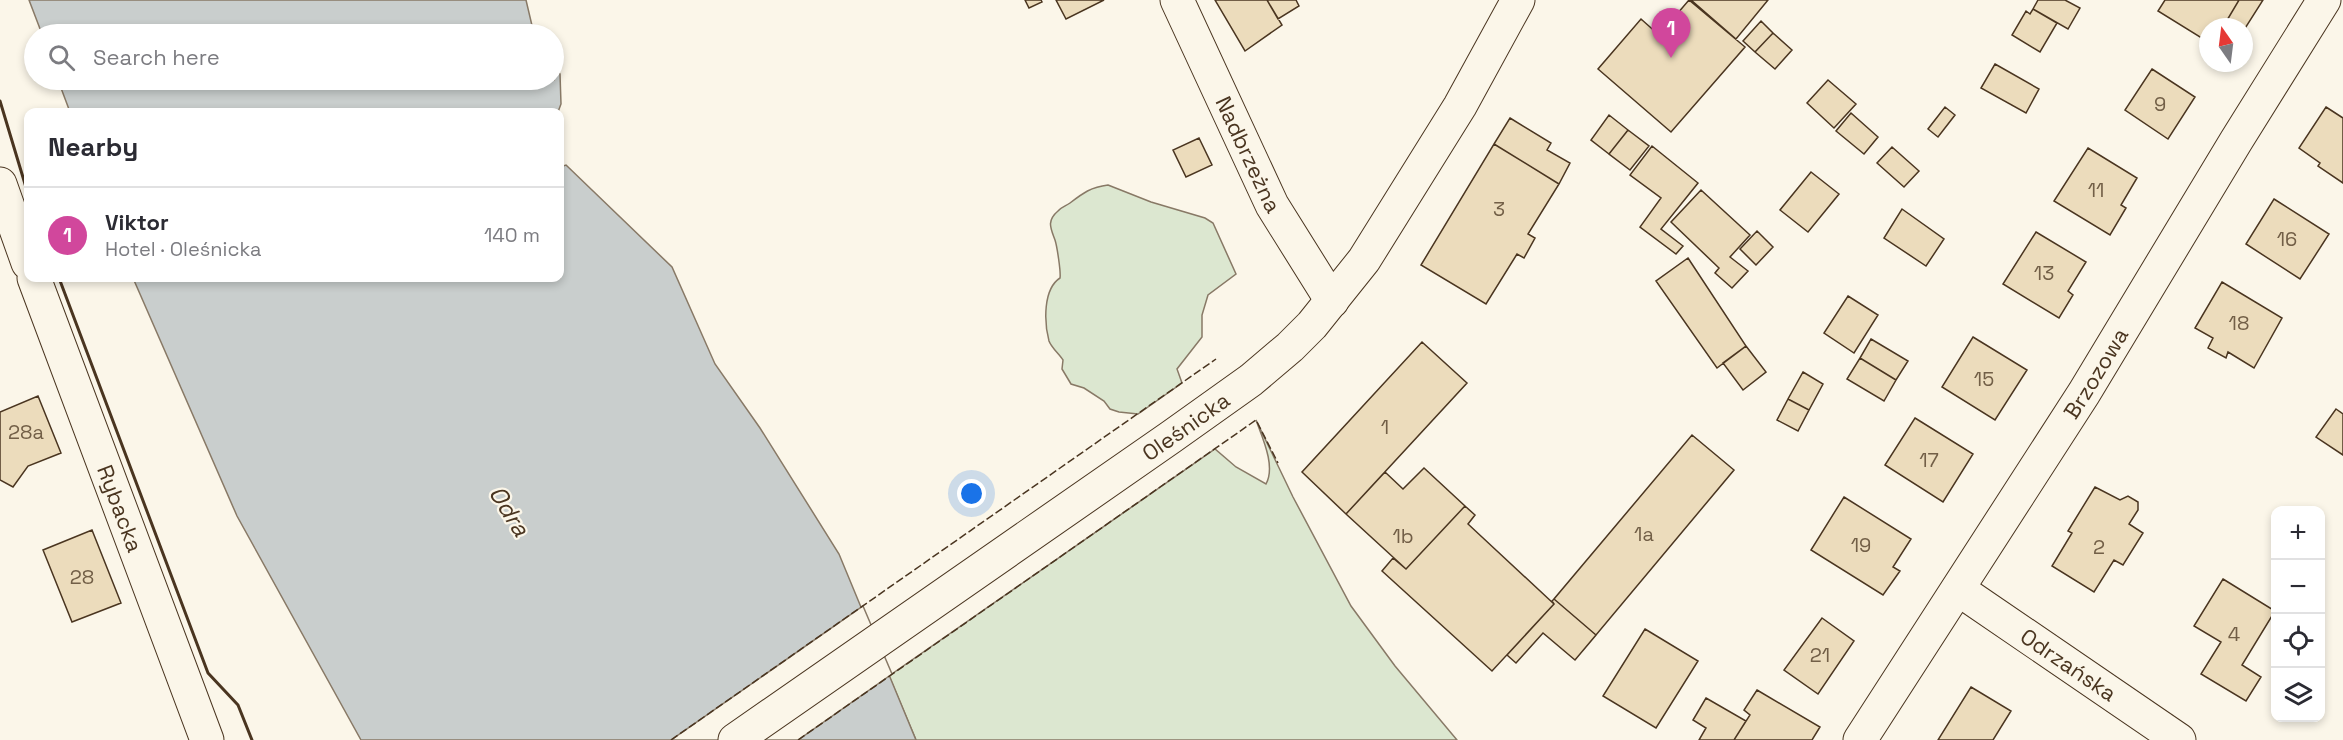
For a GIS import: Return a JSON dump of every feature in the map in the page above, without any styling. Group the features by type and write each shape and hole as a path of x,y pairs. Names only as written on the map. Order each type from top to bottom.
{"street":[{"name":"Nadbrzeżna","path":"1177,0 1272,205 1332,301"},
{"name":"Oleśnicka","path":"735,740 1197,419 1271,364 1312,325 1364,260 1460,106 1518,0"},
{"name":"Brzozowa","path":"1860,740 2096,374 2324,0"},
{"path":"1,194 24,253"},
{"name":"Rybacka","path":"35,282 207,740"},
{"name":"Odrzańska","path":"1958,589 2179,740"}],"green space":[{"path":"1108,185 1151,202 1205,218 1213,223 1236,274 1208,295 1202,315 1202,337 1177,369 1182,383 1138,414 1110,409 1104,401 1084,388 1071,384 1062,369 1063,360 1050,343 1047,333 1046,306 1050,290 1060,278 1057,248 1050,225 1052,218 1061,208 1083,193"},
{"path":"1256,420 1293,497 1351,606 1395,666 1457,740 916,740 889,676 1215,449 1236,467 1266,484 1270,469 1269,460"}],"water":[{"path":"29,0 526,0 532,24 38,24"},
{"path":"62,90 561,90 561,104 560,108 68,108"},
{"name":"Odra","path":"566,165 672,267 715,364 760,428 839,554 916,740 361,740 237,516 135,282 564,282 564,166"}],"pier":[{"path":"863,606 892,674 798,740 671,740"}],"building":[{"path":"1025,0 1041,0 1042,2 1029,8"},
{"path":"1056,0 1104,0 1066,19"},
{"path":"1215,0 1267,0 1282,25 1245,51"},
{"path":"1267,0 1296,0 1299,6 1278,19"},
{"path":"1689,0 1745,47 1671,132 1598,69 1641,19 1659,35"},
{"path":"1691,0 1768,0 1736,39"},
{"path":"2038,0 2065,0 2080,8 2068,29 2033,9"},
{"path":"2165,0 2239,0 2228,18 2199,18 2199,36 2158,11"},
{"path":"2239,0 2263,0 2252,18 2228,18"},
{"path":"2033,9 2057,23 2040,52 2012,35 2026,11 2030,14"},
{"path":"1761,21 1773,33 1755,52 1743,41"},
{"path":"1773,33 1792,50 1775,69 1755,52"},
{"path":"1995,64 2039,89 2026,113 1981,88"},
{"path":"2152,69 2195,97 2168,139 2125,110"},
{"path":"1828,80 1856,104 1834,128 1807,103"},
{"path":"1945,107 1955,115 1938,137 1928,129"},
{"path":"2326,107 2343,118 2343,183 2318,166 2320,163 2299,148"},
{"path":"1851,113 1878,137 1864,154 1836,131"},
{"path":"1609,115 1628,130 1609,154 1591,140"},
{"path":"1510,118 1551,143 1547,150 1570,163 1559,184 1494,144"},
{"path":"1628,130 1649,146 1630,170 1609,154"},
{"path":"1199,138 1212,165 1186,177 1173,150"},
{"path":"1494,144 1559,184 1528,234 1535,238 1524,258 1517,254 1486,304 1421,265"},
{"path":"1652,146 1698,183 1661,229 1683,246 1676,254 1640,227 1661,198 1630,175"},
{"path":"1892,147 1919,171 1904,187 1877,163"},
{"path":"2088,148 2137,178 2121,205 2126,208 2110,235 2054,201"},
{"path":"1811,172 1839,194 1808,232 1780,210"},
{"path":"1701,190 1750,235 1730,257 1748,271 1732,288 1715,273 1719,268 1671,222"},
{"path":"2274,199 2329,234 2300,279 2246,244"},
{"path":"1902,209 1944,239 1926,266 1884,238"},
{"path":"1757,231 1773,247 1756,265 1740,249"},
{"path":"2036,232 2086,262 2068,291 2073,295 2059,318 2003,284"},
{"path":"1688,258 1746,346 1717,368 1656,281"},
{"path":"2222,282 2282,318 2254,368 2228,352 2226,358 2208,348 2213,338 2195,328"},
{"path":"1848,296 1878,315 1854,353 1824,333"},
{"path":"1973,337 2027,370 1995,420 1942,387"},
{"path":"1871,339 1908,361 1896,380 1860,358"},
{"path":"1422,342 1467,383 1346,514 1302,472"},
{"path":"1746,346 1766,372 1743,390 1723,363"},
{"path":"1860,358 1896,380 1884,401 1847,379"},
{"path":"1803,372 1823,384 1809,410 1788,399"},
{"path":"38,396 61,453 28,466 13,487 0,480 0,412"},
{"path":"1788,399 1809,410 1798,431 1777,420"},
{"path":"2336,409 2343,414 2343,455 2316,437"},
{"path":"1915,418 1973,454 1943,502 1885,465"},
{"path":"1692,435 1734,470 1596,635 1554,599"},
{"path":"1424,468 1465,506 1406,569 1346,514 1385,472 1403,489"},
{"path":"2095,487 2120,500 2128,496 2138,502 2138,510 2129,524 2143,533 2123,565 2114,560 2094,592 2052,566 2072,533 2068,531"},
{"path":"1844,497 1911,539 1893,567 1900,571 1883,595 1811,550"},
{"path":"1465,506 1475,515 1468,524 1554,604 1492,671 1382,571 1393,558 1406,569"},
{"path":"92,530 121,603 72,622 43,550"},
{"path":"2223,579 2271,609 2271,618 2242,665 2261,677 2246,701 2201,674 2221,642 2194,626"},
{"path":"1554,599 1596,635 1575,660 1543,633 1516,663 1507,655 1554,604 1552,601"},
{"path":"1822,618 1854,641 1818,694 1784,670"},
{"path":"1645,629 1698,661 1656,728 1603,696"},
{"path":"1971,687 2011,711 1993,740 1938,740"},
{"path":"1757,690 1820,727 1812,740 1734,740 1750,715 1744,710"},
{"path":"1706,698 1746,721 1734,740 1699,740 1706,728 1693,720"}],"fence":[{"path":"671,740 1216,359"},
{"path":"798,740 1256,420 1278,463"}],"wall":[{"path":"0,101 24,181"},
{"path":"61,282 208,673 238,705 252,740"}],"place":[{"name":"Viktor","path":"1671,58"}]}
